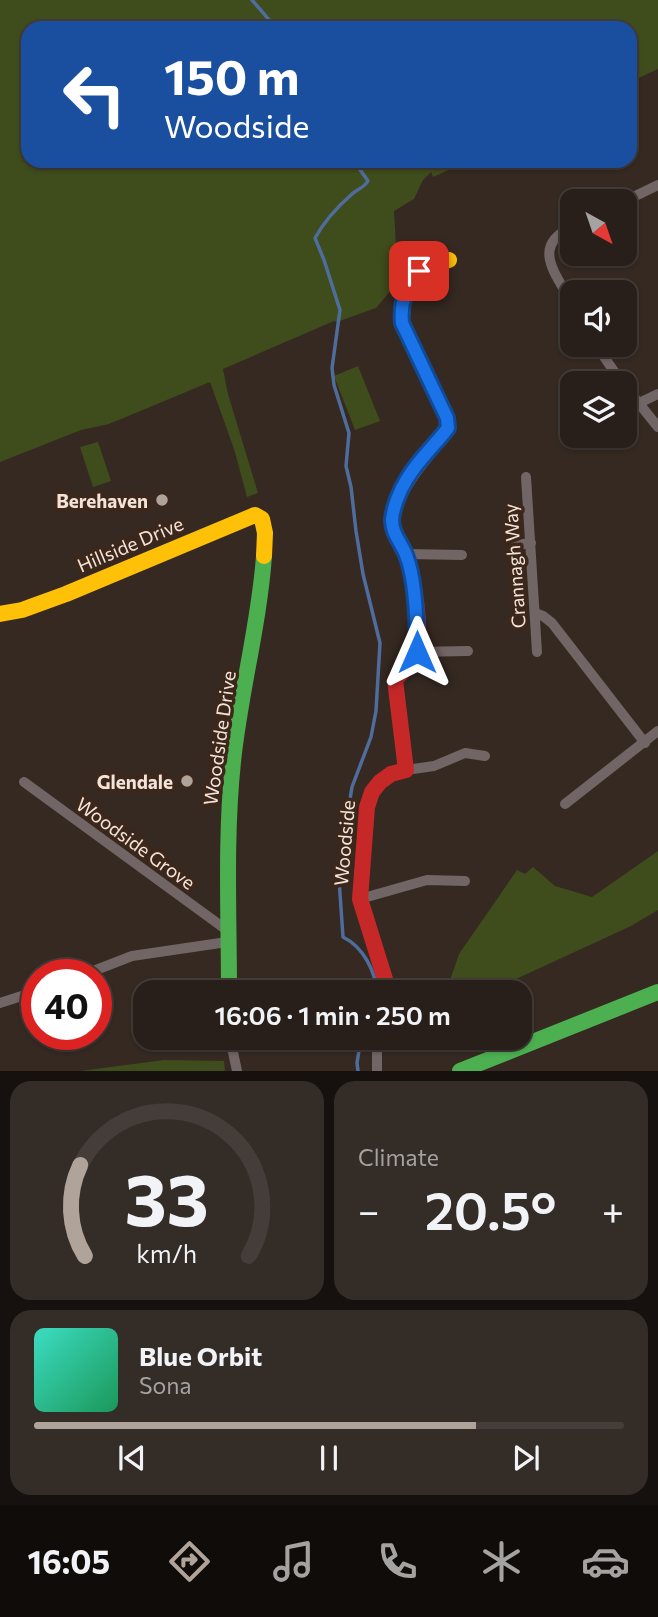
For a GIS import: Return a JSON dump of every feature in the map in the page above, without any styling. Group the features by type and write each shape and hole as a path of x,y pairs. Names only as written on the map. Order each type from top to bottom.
{"street":[{"path":"637,195 658,185"},
{"path":"560,234 549,246 548,259 560,281"},
{"path":"406,770 396,680 417,652 417,620 406,554 396,538 392,520 406,480 421,458 448,428 447,418 402,323 401,309 410,283 419,271 449,260"},
{"path":"639,403 658,394"},
{"path":"637,401 658,427"},
{"name":"Crannagh Way","path":"526,477 537,652"},
{"name":"Hillside Drive","path":"0,614 22,610 66,594 254,516 262,519 265,533"},
{"name":"Woodside Drive","path":"229,980 229,812 233,759 261,599 265,533"},
{"path":"516,545 531,543"},
{"path":"406,554 462,555"},
{"path":"535,613 552,623 645,743"},
{"path":"417,652 468,651"},
{"path":"565,804 658,731"},
{"name":"Woodside","path":"385,980 360,900 370,792 380,780 393,772 434,766 464,753 485,756"},
{"name":"Woodside Grove","path":"24,782 228,937"},
{"name":"Woodside","path":"360,900 427,880 465,881"},
{"path":"112,964 132,956 228,937"},
{"path":"460,1071 658,992"},
{"path":"0,1003 21,996"},
{"path":"233,1050 237,1071"},
{"path":"377,1050 377,1071"}],"green space":[{"path":"0,0 658,0 658,69 637,79 637,21 21,21 21,168 453,168 433,177 431,172 423,180 414,199 394,211 398,282 376,308 334,321 223,369 258,493 247,497 234,449 210,382 109,424 81,430 0,462"},
{"path":"358,366 380,421 355,430 334,376"},
{"path":"98,442 111,481 93,487 80,447"},
{"path":"658,851 658,910 631,926 514,980 450,980 459,954 517,870 525,874 533,867 555,886 592,897"},
{"path":"164,1060 224,1061 225,1071 80,1071"}],"waterway":[{"path":"252,0 270,21"},
{"path":"359,168 368,181 335,210 315,238 340,310 332,368 334,385 349,433 346,466 363,574 380,643 376,711 371,737 352,787 339,879 343,937 362,953 375,980"},
{"path":"358,1071 359,1050"}],"traffic: fast":[{"path":"229,980 228,848 231,791 236,736 264,556"},
{"path":"460,1071 658,992"}],"traffic: slow":[{"path":"392,516 407,480 448,428 447,418 402,323 404,294 415,274 449,260"},
{"path":"0,614 22,610 66,594 255,515 262,519 265,533 264,556"}],"traffic: jam":[{"path":"385,980 360,899 367,807 372,792 380,782 391,774 406,770 395,680 415,654 418,633 412,578 393,527 392,516"}],"place":[{"name":"Berehaven","path":"162,500"},
{"name":"Glendale","path":"187,781"}],"route":[{"path":"417,652 417,620 409,569 406,554 396,538 392,520 406,480 421,458 448,428 447,418 402,323 403,297 419,271"}]}
